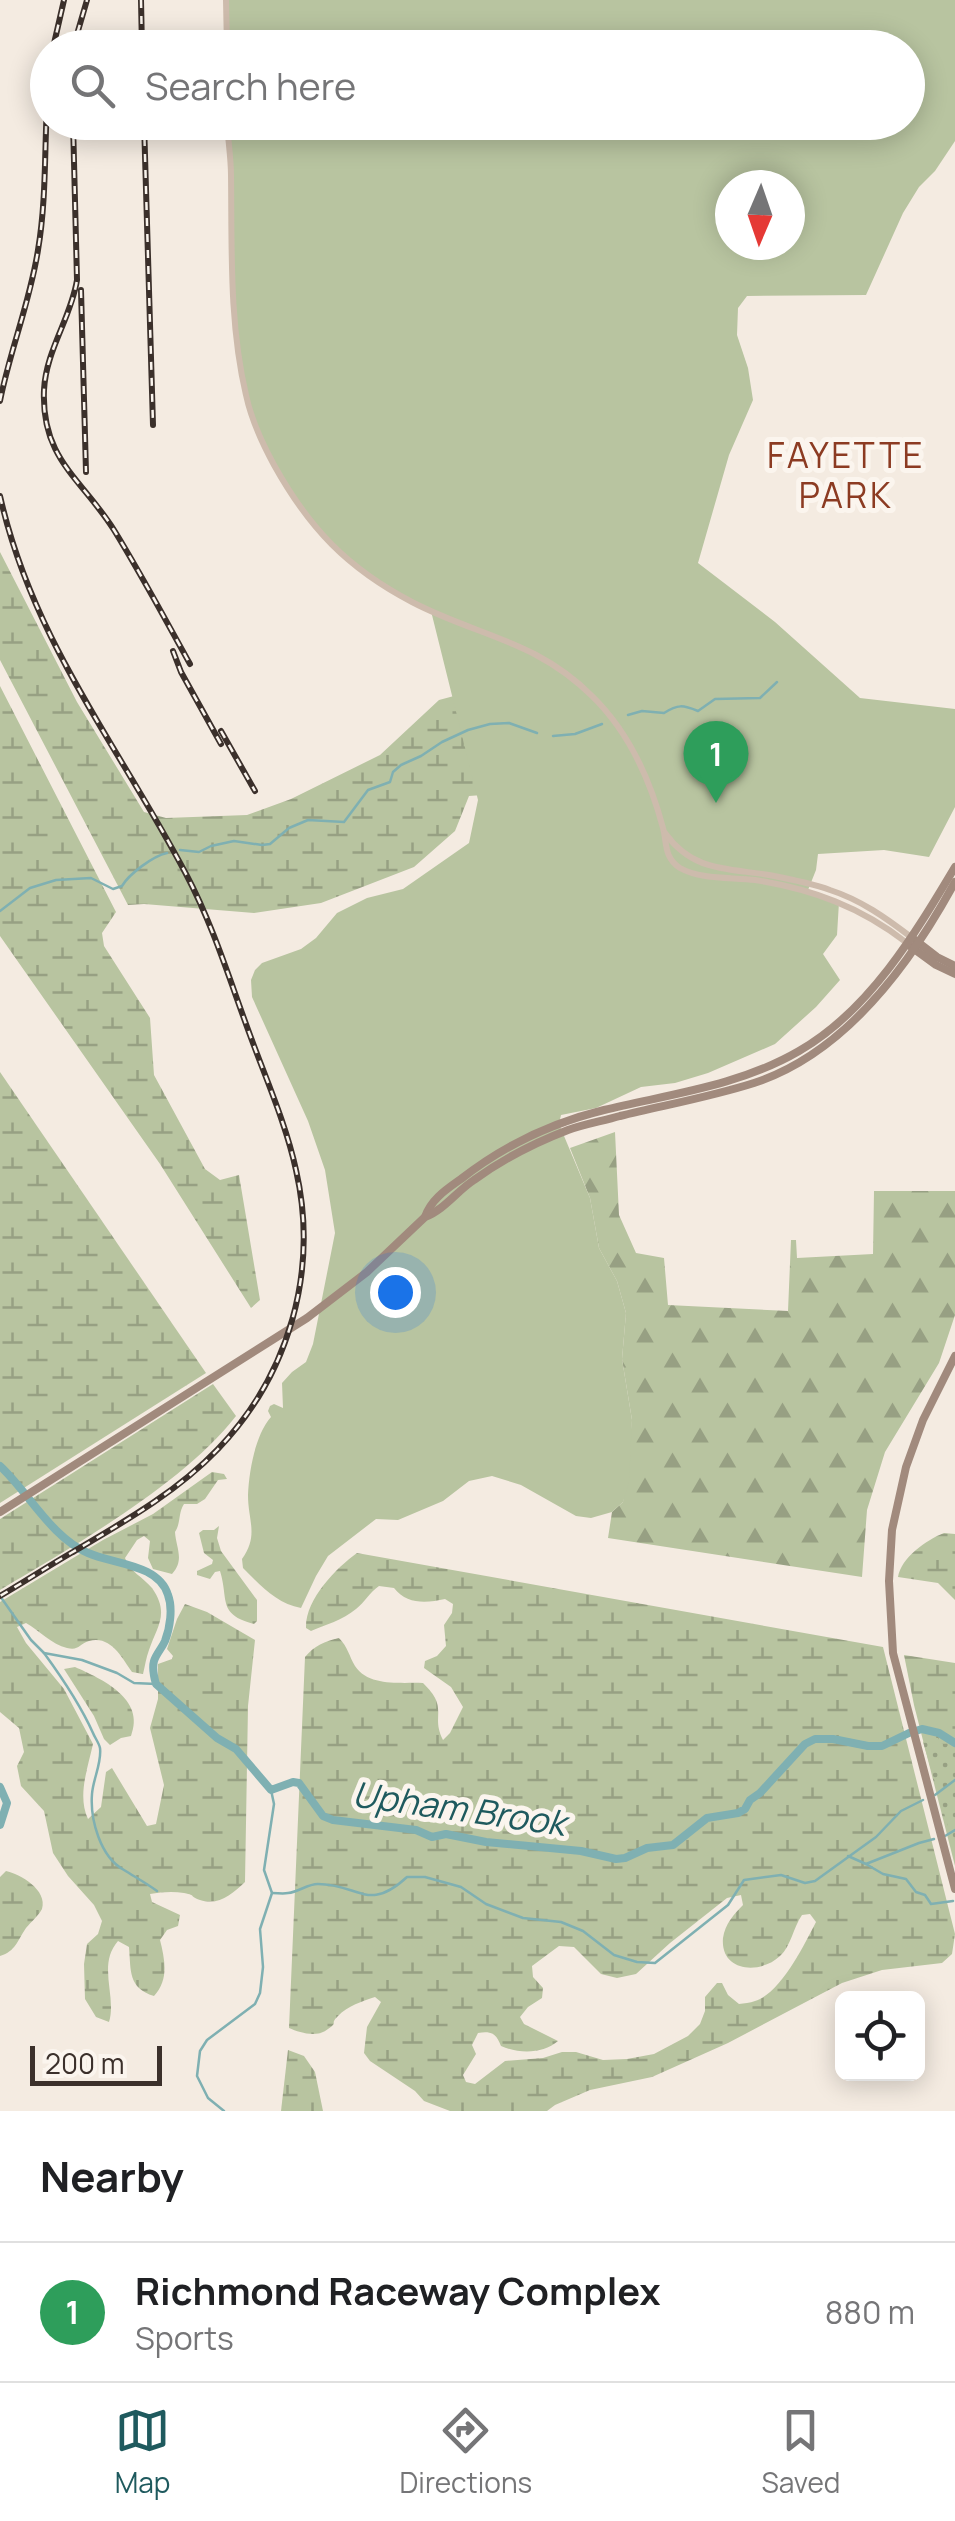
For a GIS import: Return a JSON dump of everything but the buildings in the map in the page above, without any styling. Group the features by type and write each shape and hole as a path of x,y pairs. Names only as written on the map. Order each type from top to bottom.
{"main road":[{"path":"0,1512 328,1304 426,1217 470,1182 518,1152 571,1128 728,1090 789,1068 846,1028 881,991 955,867"},
{"path":"912,942 955,882"},
{"path":"912,942 955,966"},
{"path":"912,942 943,970 955,974"},
{"path":"955,1356 911,1451 901,1483 889,1565 893,1654 955,1889"}],"street":[{"path":"226,0 227,30"},
{"path":"229,140 233,295 241,372 253,420 297,505 339,552 382,584 427,609 542,656 582,686 611,717 637,758 669,856 682,868 822,895 871,917 912,942"},
{"path":"664,832 693,860 827,889 878,913 912,942"}],"green space":[{"path":"226,0 955,0 955,141 903,213 866,295 747,296 738,308 737,335 753,400 729,455 698,563 775,622 860,698 955,709 955,807 929,857 884,850 818,854 808,890 839,902 837,935 823,954 840,980 775,1044 708,1073 675,1083 641,1087 596,1108 561,1115 559,1124 590,1198 599,1248 617,1281 626,1313 622,1359 632,1420 629,1482 623,1502 612,1512 591,1518 576,1516 521,1485 492,1476 469,1481 443,1501 398,1520 376,1519 328,1556 301,1608 262,1587 243,1568 242,1559 251,1535 251,1465 271,1417 270,1406 283,1408 282,1383 306,1362 313,1344 335,1233 325,1170 308,1121 252,997 251,980 262,963 301,949 316,938 337,913 367,898 403,889 469,843 478,800 431,611 349,561 297,505 253,420 237,341 228,140 925,140 925,30 227,30"},
{"path":"0,552 77,702 144,812 166,818 247,815 291,799 380,755 439,700 510,681 524,792 469,796 455,831 414,867 321,903 254,913 128,905 0,660"},
{"path":"0,686 116,912 102,933 104,946 150,1018 154,1075 205,1169 220,1180 239,1175 260,1300 251,1308 160,1164 0,936"},
{"path":"0,1072 206,1373 0,1503"},
{"path":"615,1132 619,1215 636,1253 664,1258 668,1305 788,1311 791,1240 796,1240 797,1258 873,1254 874,1191 955,1191 955,1315 939,1363 885,1452 867,1510 862,1577 608,1538 612,1512 623,1502 632,1420 622,1359 626,1313 617,1281 599,1248 590,1198 570,1148"},
{"path":"213,1384 236,1416 213,1441 126,1512 0,1590 0,1519"},
{"path":"212,1472 224,1474 227,1479 218,1480 197,1504 184,1504 175,1532 178,1564 172,1574 153,1569 148,1558 150,1541 144,1536 125,1558 152,1588 160,1605 160,1620 143,1674 132,1672 104,1641 89,1641 71,1649 56,1644 26,1623 17,1627 64,1689 93,1744 83,1791 88,1819 101,1807 106,1772 112,1768 147,1826 156,1824 164,1785 150,1728 158,1699 158,1664 172,1659 167,1649 185,1604 255,1640 248,1706 245,1882 230,1895 213,1901 180,1892 150,1894 152,1902 180,1915 178,1926 167,1930 160,1940 164,1977 154,1996 139,1988 132,1978 129,1947 118,1941 109,1960 109,2022 96,2017 85,1999 87,1944 98,1934 102,1921 53,1853 44,1811 21,1786 17,1766 24,1752 19,1728 0,1712 0,1602 153,1514"},
{"path":"219,1526 221,1551 257,1600 254,1624 229,1610 220,1571 210,1579 197,1575 213,1560 204,1553 199,1533"},
{"path":"944,1533 955,1534 955,1600 938,1583 898,1577 915,1550"},
{"path":"357,1553 883,1647 955,1934 952,1954 942,1963 882,1970 842,1983 728,2043 652,2077 590,2090 547,2111 450,2111 424,2101 364,2053 367,2027 381,2002 375,1997 346,2009 324,2032 309,2034 289,2028 305,1657 320,1644 339,1638 355,1666 368,1677 386,1682 423,1683 436,1699 443,1740 463,1707 451,1687 424,1668 425,1661 446,1646 444,1625 453,1604 445,1599 418,1601 394,1588 379,1586 345,1616 311,1631 306,1628 316,1596","holes":["741,1895 743,1905 723,1938 728,1958 743,1967 762,1966 780,1956 802,1915 810,1914 816,1922 791,1967 765,1996 739,2004 722,1983 717,1983 705,1997 700,2024 688,2036 654,2054 603,2060 562,2052 505,2061 475,2084 466,2082 463,2075 476,2054 472,2045 478,2033 493,2034 501,2046 523,2051 538,2050 558,2041 524,2024 520,2017 542,1998 543,1988 533,1977 532,1966 559,1946 574,1947 601,1974 617,1978 636,1974 727,1898"]},
{"path":"904,1655 955,1663 955,1866 914,1705"},
{"path":"75,1667 109,1684 127,1701 134,1723 131,1736 110,1745 104,1739 64,1669"},
{"path":"938,1738 955,1749 955,1850 923,1742"},
{"path":"6,1871 32,1884 43,1902 41,1911 16,1945 0,1956 0,1877"},
{"path":"288,2050 304,2056 315,2072 323,2111 281,2111"}],"waterway":[{"path":"628,715 642,711 664,713 681,706 698,711 715,699 760,698 777,682"},
{"path":"180,850 199,852 234,841 270,844 289,828 308,820 344,822 368,790 390,782 401,765 468,730 509,723 537,733"},
{"path":"553,736 575,734 602,724"},
{"path":"0,911 30,888 56,880 91,878 113,889 122,886 142,866 167,853"},
{"name":"Upham Brook","path":"0,1466 52,1526 75,1546 98,1557 134,1566 163,1585 170,1600 170,1618 165,1641 154,1661 156,1684 217,1738 236,1749 271,1790 299,1783 323,1816 333,1820 416,1830 432,1837 446,1834 625,1858 647,1848 673,1845 707,1818 745,1809 805,1744 815,1739 882,1746 922,1729 955,1743"},
{"path":"0,1596 44,1653 82,1660 134,1683 156,1684"},
{"path":"44,1653 77,1702 99,1746 92,1804 103,1847 116,1864 157,1891"},
{"path":"935,1795 955,1780"},
{"path":"0,1787 7,1803 0,1825"},
{"path":"224,2111 208,2098 197,2076 200,2051 207,2040 255,2004 260,1993 260,1929 272,1893 264,1870 274,1804 271,1790"},
{"path":"272,1893 318,1884 373,1895 394,1888 407,1877 425,1877 461,1887 486,1904 523,1918 561,1922 583,1931 614,1955 655,1963 728,1905 744,1880 781,1875 805,1883 815,1881 876,1837 901,1811 923,1800"},
{"path":"945,1836 955,1830"},
{"path":"848,1856 866,1864 934,1839"},
{"path":"866,1864 883,1874 906,1879 931,1904 953,1901"}],"railway":[{"path":"57,30 64,0"},
{"path":"78,30 87,0"},
{"path":"141,0 142,30"},
{"path":"0,401 38,250 46,140"},
{"path":"73,140 77,280 46,375 49,434 66,467 114,530 190,664"},
{"path":"145,140 153,425"},
{"path":"81,290 86,472"},
{"path":"0,496 15,549 56,646 186,874 213,933 292,1153 304,1246 292,1320 280,1355 243,1420 218,1449 148,1506 0,1596"},
{"path":"173,651 221,744"},
{"path":"221,731 255,791"}],"place":[{"name":"Richmond Raceway Complex","path":"716,803"}],"district":[{"name":"FAYETTE PARK","path":"846,475"}]}
